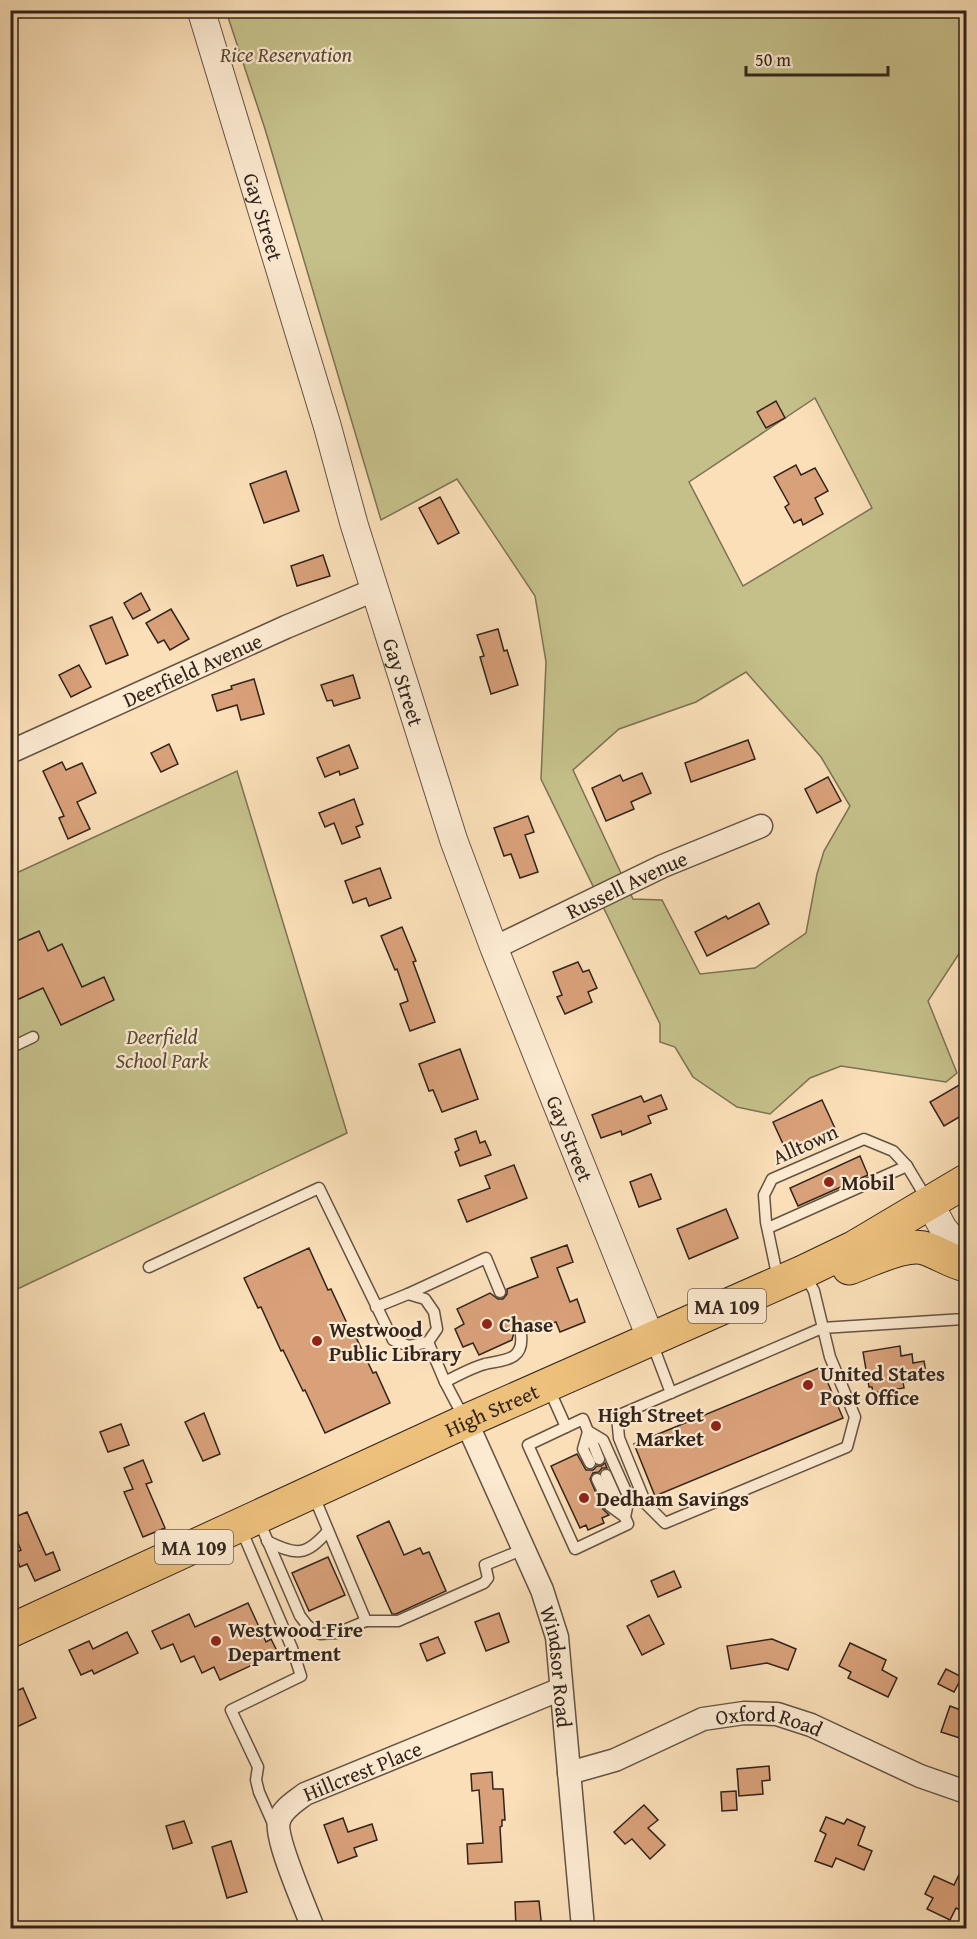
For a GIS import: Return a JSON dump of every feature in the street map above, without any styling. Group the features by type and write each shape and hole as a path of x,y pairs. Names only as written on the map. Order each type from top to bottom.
{"main road":[{"name":"High Street","path":"10,1631 255,1528 313,1492 855,1247 966,1181"},
{"path":"791,1277 828,1274 908,1246 925,1248 953,1262 966,1265"}],"street":[{"name":"Gay Street","path":"201,10 327,425 374,590 454,841 494,948 651,1339"},
{"name":"Deerfield Avenue","path":"10,753 286,627 374,590"},
{"name":"Russell Avenue","path":"494,948 663,866 761,826"},
{"path":"930,1204 943,1228 966,1256"},
{"name":"Windsor Road","path":"466,1421 542,1590 557,1637 583,1929"},
{"name":"Hillcrest Place","path":"280,1838 278,1821 285,1810 305,1794 561,1689"},
{"name":"Oxford Road","path":"569,1773 615,1760 704,1719 744,1713 777,1714 811,1725 920,1776 966,1792"},
{"path":"280,1838 314,1929"}],"lane":[{"path":"10,1048 33,1037"},
{"name":"Alltown","path":"670,1393 617,1416 619,1438 646,1504 665,1523 847,1447 855,1417 830,1357 814,1291 791,1277 768,1228 764,1195 772,1179 864,1139 893,1151 907,1166 930,1204"},
{"path":"768,1228 907,1166"},
{"path":"148,1267 319,1188 393,1340 410,1346 428,1342 437,1329 434,1312 425,1299 408,1294"},
{"path":"376,1307 486,1258 500,1292"},
{"path":"651,1339 670,1393 822,1328 964,1319 966,1310"},
{"path":"446,1382 463,1372 487,1364 504,1362 516,1354 522,1343 521,1335"},
{"path":"428,1342 466,1421"},
{"path":"548,1385 566,1427"},
{"path":"594,1461 583,1419 528,1445 575,1549 628,1524 602,1477"},
{"path":"588,1431 603,1440 629,1498 625,1517"},
{"path":"313,1492 366,1621"},
{"path":"255,1528 294,1552 307,1551 328,1531"},
{"path":"255,1528 300,1616 320,1634 337,1633 366,1621 398,1621 484,1583 488,1578 485,1565 524,1549"},
{"path":"255,1528 301,1676 231,1710 258,1767 256,1780 259,1792 280,1838"}],"green space":[{"name":"Rice Reservation","path":"226,11 966,11 966,943 928,1001 957,1073 946,1082 841,1066 810,1078 770,1114 737,1107 693,1077 675,1047 660,1042 660,1024 541,779 546,662 535,596 457,479 381,520 265,129","holes":["815,398 872,508 743,586 689,482","746,672 821,757 850,806 824,851 817,874 806,933 755,968 700,974 662,900 633,899 573,770 619,729 696,702"]},
{"name":"Deerfield School Park","path":"237,771 347,1133 11,1292 10,876"}],"building":[{"path":"776,401 785,418 766,428 757,412"},
{"path":"796,465 801,475 815,468 828,491 815,498 823,514 803,525 801,519 794,523 785,507 789,504 774,477"},
{"path":"286,471 299,511 264,523 250,484"},
{"path":"440,497 459,533 438,544 419,508"},
{"path":"323,555 330,576 297,586 291,566"},
{"path":"141,593 150,610 133,619 124,603"},
{"path":"171,609 189,639 170,650 164,640 158,643 146,623"},
{"path":"112,617 128,655 106,664 90,626"},
{"path":"498,629 518,685 491,694 480,657 484,656 477,635"},
{"path":"79,665 91,687 71,697 59,675"},
{"path":"353,675 360,698 334,706 332,700 327,701 321,685"},
{"path":"254,679 264,714 241,720 237,705 217,711 212,695"},
{"path":"748,740 755,759 691,782 685,763"},
{"path":"169,744 178,764 161,772 151,753"},
{"path":"349,745 358,768 340,775 339,771 325,777 317,758"},
{"path":"62,762 66,770 82,763 96,793 77,802 90,829 68,839 59,818 64,816 43,771"},
{"path":"642,773 651,793 631,802 634,809 606,821 592,788 620,775 623,781"},
{"path":"828,777 841,801 817,813 805,789"},
{"path":"354,799 363,824 356,827 360,837 342,844 334,823 325,827 319,813"},
{"path":"528,816 534,832 525,835 538,872 520,878 511,854 504,856 494,828"},
{"path":"380,868 391,898 369,906 366,898 353,903 345,881"},
{"path":"759,903 769,924 707,956 695,932"},
{"path":"402,927 416,961 413,962 435,1022 410,1031 400,1004 408,1001 397,969 395,970 381,936"},
{"path":"39,931 48,951 62,944 82,987 104,977 114,1000 61,1025 43,988 10,1003 10,944"},
{"path":"578,962 583,972 589,970 597,988 588,992 592,1002 565,1014 557,997 562,995 553,972"},
{"path":"460,1049 478,1099 442,1112 433,1090 429,1091 419,1064"},
{"path":"966,1081 966,1113 944,1126 930,1102"},
{"path":"661,1095 667,1109 648,1116 651,1123 622,1135 621,1131 601,1138 592,1115 641,1096 644,1102"},
{"path":"822,1100 838,1135 789,1157 773,1122"},
{"path":"476,1131 480,1143 485,1141 491,1155 460,1166 455,1152 459,1150 455,1139"},
{"name":"Mobil","path":"860,1156 868,1175 798,1206 790,1188"},
{"path":"514,1165 527,1198 467,1222 458,1200 490,1188 485,1176"},
{"path":"651,1174 661,1199 639,1207 630,1182"},
{"path":"726,1209 738,1238 689,1259 677,1229"},
{"path":"567,1245 573,1262 557,1268 570,1302 577,1299 585,1322 560,1332 556,1322 547,1325 546,1323 528,1332 524,1328 518,1328 512,1340 479,1355 473,1343 463,1347 455,1329 464,1324 457,1309 490,1293 498,1299 503,1299 507,1294 507,1289 538,1277 531,1258"},
{"name":"Westwood Public Library","path":"309,1248 328,1290 331,1289 351,1332 353,1331 373,1373 376,1372 390,1403 325,1433 305,1390 303,1391 283,1350 281,1351 261,1307 258,1308 244,1278"},
{"path":"900,1346 901,1356 912,1354 913,1363 924,1361 927,1378 903,1382 904,1388 873,1393 872,1387 869,1387 863,1352"},
{"path":"821,1367 843,1418 655,1496 634,1444"},
{"path":"204,1413 220,1454 203,1461 185,1422"},
{"path":"121,1424 129,1445 108,1452 100,1432"},
{"name":"Dedham Savings","path":"577,1454 586,1470 593,1470 605,1463 607,1468 593,1473 590,1479 603,1509 609,1515 602,1518 604,1523 588,1530 586,1525 580,1528 551,1466"},
{"path":"143,1460 152,1482 146,1484 165,1528 143,1537 124,1492 133,1489 124,1468"},
{"path":"27,1512 46,1555 53,1552 60,1570 35,1581 27,1564 20,1567 14,1553 21,1550 10,1526 10,1519"},
{"path":"389,1521 404,1555 420,1548 423,1554 429,1552 446,1591 396,1614 392,1614 357,1536"},
{"path":"328,1557 345,1595 309,1611 292,1573"},
{"path":"674,1571 681,1587 658,1597 651,1581"},
{"path":"248,1603 266,1642 271,1639 278,1653 220,1680 214,1667 202,1673 194,1656 181,1662 173,1644 161,1649 152,1631 189,1614 195,1627"},
{"path":"499,1613 509,1642 486,1651 475,1622"},
{"path":"649,1615 664,1644 642,1655 627,1626"},
{"path":"127,1632 138,1653 94,1674 92,1670 81,1675 69,1650 89,1641 93,1649"},
{"path":"438,1637 445,1653 427,1661 420,1644"},
{"path":"772,1639 796,1649 788,1670 767,1663 731,1669 727,1646"},
{"path":"850,1643 886,1660 882,1670 897,1678 888,1697 848,1678 851,1672 839,1666"},
{"path":"946,1669 962,1677 954,1692 938,1684"},
{"path":"23,1688 36,1718 10,1730 10,1694"},
{"path":"950,1706 966,1712 966,1740 941,1732"},
{"path":"769,1766 770,1780 762,1781 763,1794 739,1796 737,1769"},
{"path":"492,1772 493,1789 503,1789 505,1820 502,1820 500,1827 502,1862 468,1864 467,1844 483,1843 479,1790 472,1791 471,1774"},
{"path":"736,1791 737,1810 722,1811 721,1792"},
{"path":"644,1805 658,1820 648,1828 665,1845 650,1859 632,1839 625,1844 614,1832"},
{"path":"826,1817 844,1824 847,1819 865,1827 858,1845 872,1851 864,1870 836,1858 832,1867 815,1861 826,1834 820,1831"},
{"path":"343,1818 348,1832 372,1824 377,1840 354,1848 357,1856 338,1863 324,1825"},
{"path":"184,1821 192,1843 173,1849 166,1826"},
{"path":"231,1841 247,1892 227,1898 212,1847"},
{"path":"966,1860 966,1913 956,1908 950,1920 927,1909 933,1898 925,1894 934,1876 954,1885"},
{"path":"539,1901 542,1929 516,1929 515,1902"}],"place":[{"name":"Mobil","path":"829,1182"},
{"name":"Chase","path":"487,1324"},
{"name":"Westwood Public Library","path":"317,1341"},
{"name":"United States Post Office","path":"808,1385"},
{"name":"High Street Market","path":"716,1426"},
{"name":"Dedham Savings","path":"584,1498"},
{"name":"Westwood Fire Department","path":"216,1641"}]}
